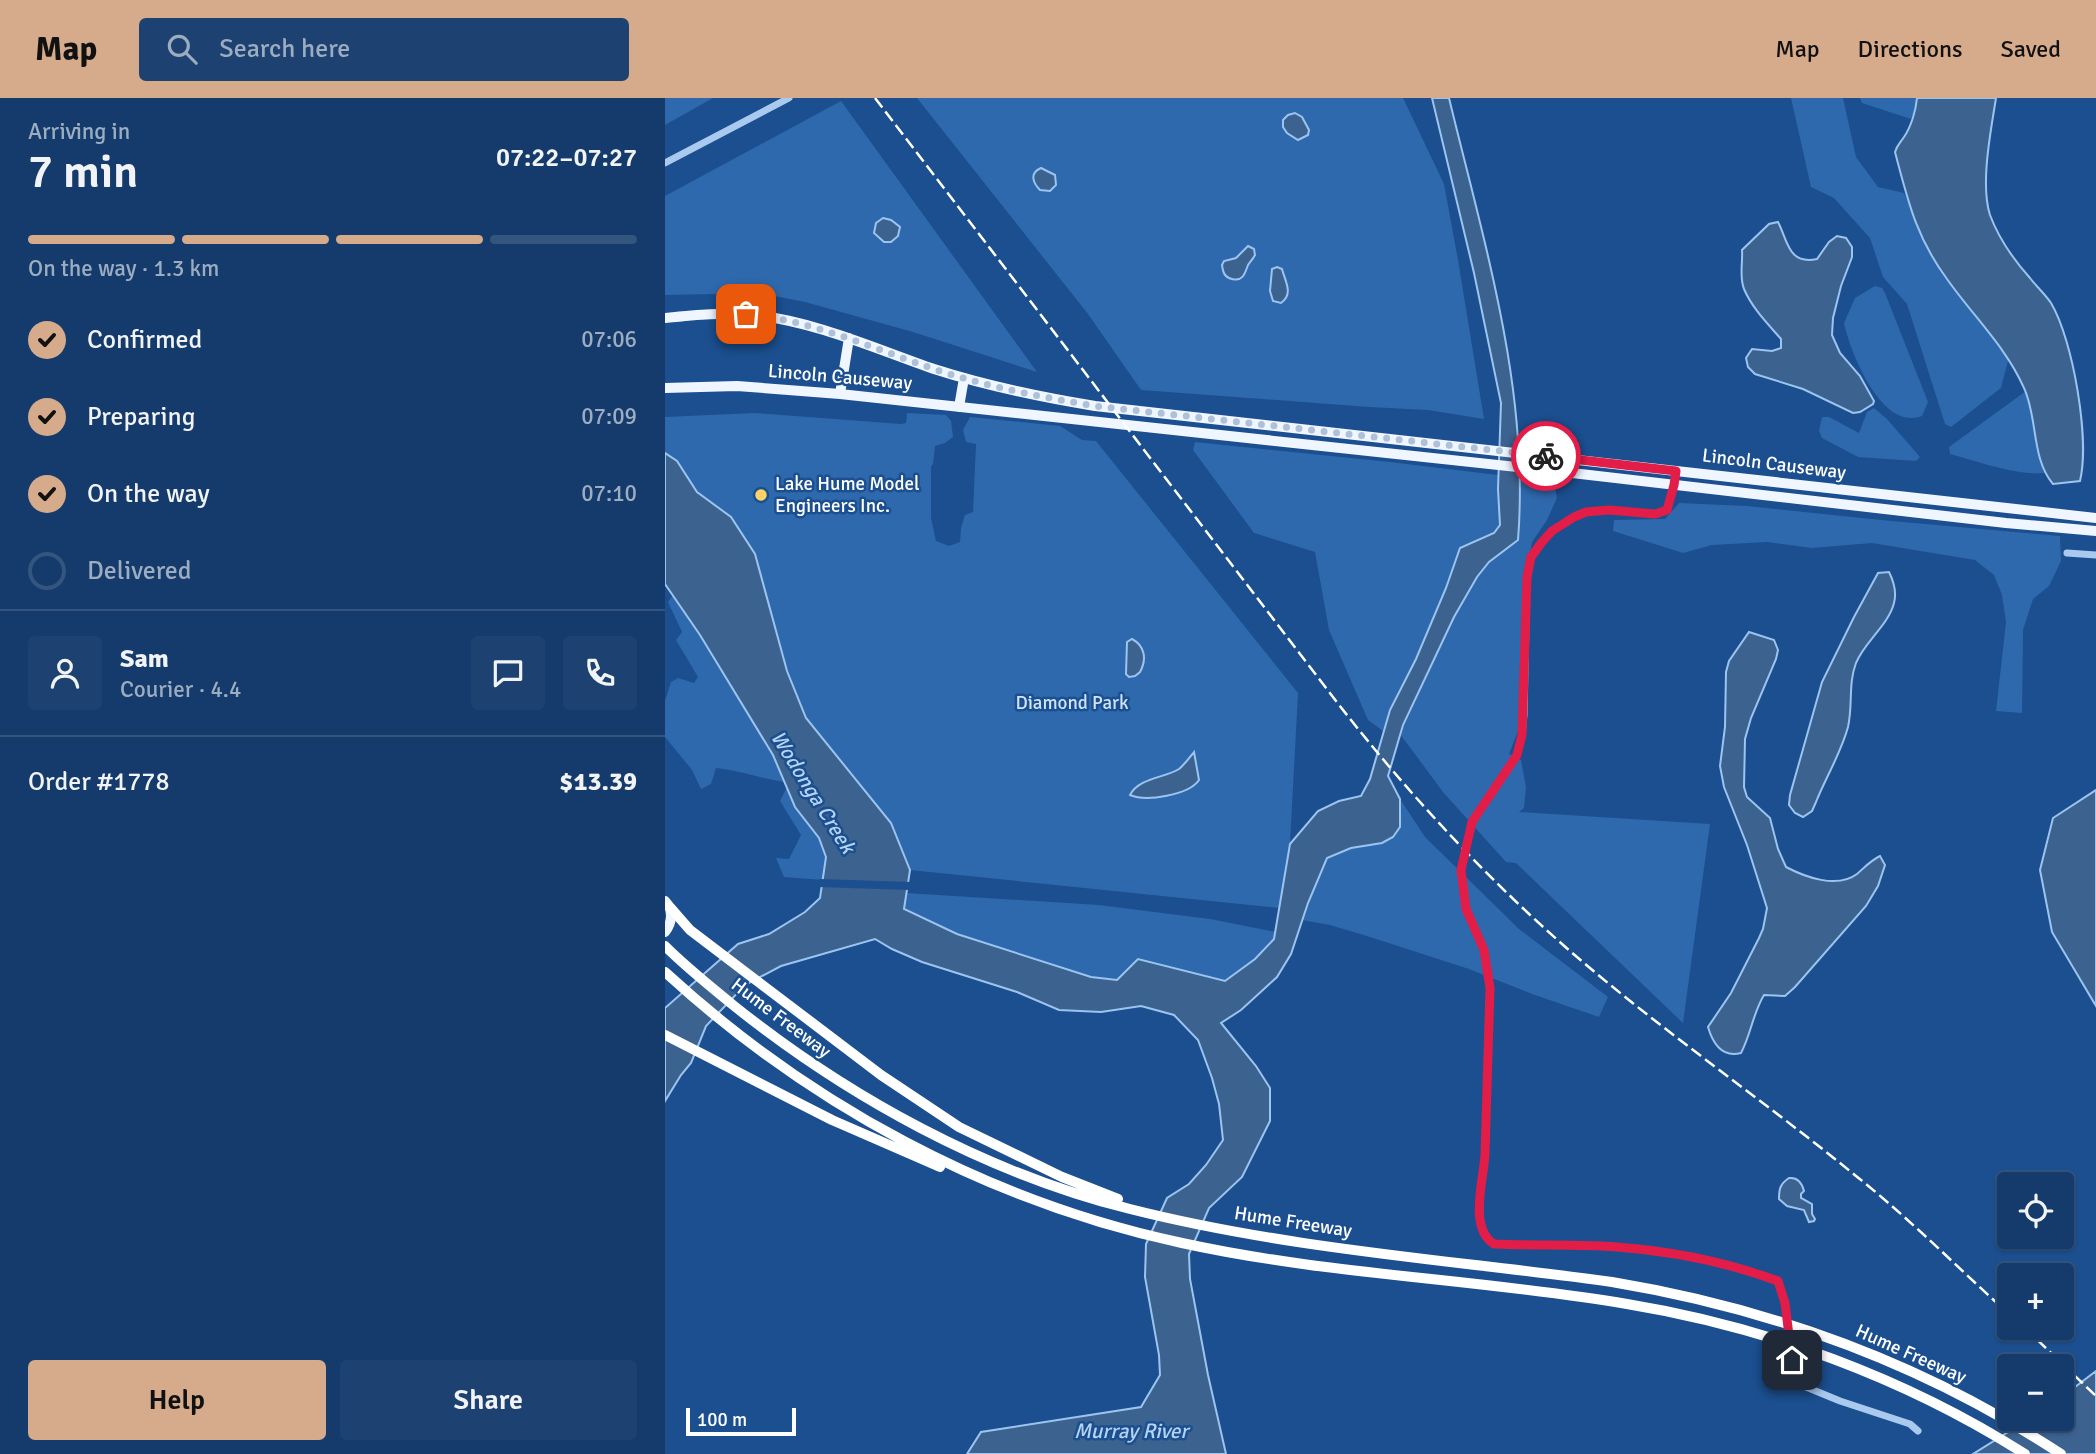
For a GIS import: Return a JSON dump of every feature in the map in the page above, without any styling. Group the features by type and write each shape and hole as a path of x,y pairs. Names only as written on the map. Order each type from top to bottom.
{"highway":[{"path":"667,902 690,930 881,1075 959,1127 1085,1191"},
{"name":"Hume Freeway","path":"665,946 782,1043 860,1094 959,1147 1005,1167 1186,1222 1356,1250 1663,1290 1731,1306 1806,1328 1906,1368 2010,1421 2061,1454"},
{"name":"Hume Freeway","path":"665,972 730,1028 843,1108 890,1134 993,1183 1076,1214 1180,1243 1250,1256 1627,1304 1732,1326 1807,1349 1902,1388 2025,1454"},
{"path":"665,1035 832,1120 944,1168 993,1183"}],"main road":[{"name":"Lincoln Causeway","path":"665,318 727,313 791,321 964,378 1030,395 1095,406 2096,518"},
{"path":"840,394 849,338"},
{"path":"959,407 964,378"},
{"name":"Lincoln Causeway","path":"665,388 737,386 840,394 2096,531"},
{"path":"1674,485 1676,471"},
{"path":"665,932 671,922 667,902"}],"street":[{"path":"665,163 789,98"},
{"path":"1674,485 1667,510 1655,514 1609,510 1586,512 1552,531 1531,557 1527,577 1522,735 1517,755 1472,822 1461,870 1466,909 1484,950 1490,988 1484,1178 1478,1200 1483,1233 1487,1240 1494,1244 1615,1247 1677,1253 1736,1266 1778,1281 1785,1303 1794,1372 1806,1387 1910,1424 1918,1431"},
{"path":"2067,553 2096,555"}],"green space":[{"path":"665,98 713,98 665,125"},
{"path":"917,98 1403,98 1444,184 1484,419 1428,410 1141,390 1088,314"},
{"path":"1791,98 1843,98 1856,157 1878,187 1904,193 1945,278 2009,357 2001,388 1951,427 1945,424 1907,304 1883,277 1870,238 1834,198 1811,187"},
{"path":"1860,98 1917,98 1917,105 1911,119 1862,103"},
{"path":"841,101 1037,372 913,332 805,302 760,293 665,295 665,196"},
{"path":"1875,286 1882,288 1885,293 1928,402 1922,416 1911,418 1899,415 1887,407 1867,381 1852,350 1844,323 1855,298"},
{"path":"2026,391 2044,473 2010,470 1950,454 1949,447"},
{"path":"1874,408 1920,457 1916,461 1858,457 1822,438 1819,431 1822,417 1829,417 1859,433 1867,412"},
{"name":"Diamond Park","path":"755,413 901,424 906,423 907,413 946,415 951,421 953,437 935,446 931,467 931,518 936,541 949,546 960,542 965,515 973,512 976,444 966,442 963,430 970,417 1060,426 1082,440 1096,441 1298,693 1290,844 1280,908 910,870 891,823 806,718 787,671 755,554 731,517 697,492 677,461 665,453 665,417"},
{"path":"1195,442 1498,475 1500,525 1495,533 1460,548 1434,619 1383,731 1368,720 1329,630 1315,552 1254,533 1193,450"},
{"path":"1520,479 1554,480 1557,498 1547,520 1532,542 1523,592 1518,731 1509,754 1521,760 1526,787 1524,808 1519,812 1710,824 1683,1023 1516,863 1506,862 1443,792 1400,734 1454,617 1477,577 1489,562 1518,540"},
{"path":"1679,503 1747,506 2060,536 2061,561 2049,586 2033,599 2023,630 2022,713 1996,711 2006,622 2002,595 1994,575 1975,560 1872,543 1812,548 1767,542 1712,545 1683,553 1613,531 1614,520 1665,519"},
{"path":"673,595 773,755 785,782 716,768 711,784 701,789 692,770 665,737 665,701 671,682 678,678 694,683 698,677 676,640 682,632 668,602"},
{"path":"787,787 795,807 819,838 826,857 823,880 784,877 776,858 789,859 801,835 780,801"},
{"path":"1400,799 1425,837 1519,929 1608,997 1599,1017 1469,969 1330,925 1302,920 1327,858 1351,848 1382,843 1400,827"},
{"path":"906,893 1099,905 1210,919 1276,932 1261,954 1225,982 1195,975 1117,980 1091,977 957,934 903,909"}],"water":[{"path":"1432,98 1449,98 1501,317 1517,428 1520,484 1518,540 1489,562 1477,577 1454,617 1403,725 1388,776 1400,799 1400,827 1393,837 1382,843 1351,848 1327,858 1291,954 1277,977 1241,1010 1221,1023 1270,1088 1270,1121 1242,1177 1209,1208 1189,1254 1190,1279 1226,1454 967,1454 981,1432 1141,1407 1160,1375 1145,1277 1146,1244 1167,1198 1189,1184 1223,1140 1219,1104 1212,1078 1198,1040 1174,1015 1141,1006 1101,1012 1059,1010 1017,992 922,962 875,939 781,966 745,985 706,1026 691,1063 665,1101 665,1008 738,944 769,934 805,912 820,898 826,857 819,838 795,807 773,755 700,635 665,584 665,453 677,461 697,492 731,517 755,554 787,671 806,718 891,823 910,870 904,909 957,934 1091,977 1117,980 1138,959 1225,981 1255,959 1274,939 1290,844 1318,811 1339,801 1361,796 1370,779 1390,710 1416,659 1460,548 1494,533 1500,525 1498,489 1501,403 1474,273"},
{"path":"1917,98 1996,98 1987,157 1987,202 2002,240 2018,264 2051,303 2066,341 2078,390 2081,416 2083,463 2080,481 2053,484 2046,474 2038,450 2028,400 2017,373 1999,345 1947,279 1920,233 1895,152 1907,133"},
{"path":"1295,113 1302,117 1309,130 1308,135 1298,140 1283,127 1283,120"},
{"path":"1041,168 1055,175 1056,185 1050,191 1040,190 1034,181 1035,173"},
{"path":"883,218 900,227 898,236 891,242 884,242 874,233 876,223"},
{"path":"1778,222 1790,250 1800,258 1817,259 1837,236 1846,238 1852,247 1852,257 1833,318 1832,335 1840,353 1860,376 1874,401 1860,412 1853,413 1803,389 1755,374 1748,367 1746,358 1752,349 1772,351 1781,348 1781,339 1747,296 1741,275 1742,250 1769,224"},
{"path":"1248,246 1254,249 1255,255 1243,276 1236,280 1227,277 1222,268 1224,261 1236,258"},
{"path":"1272,269 1282,269 1288,291 1281,303 1273,301 1270,291"},
{"path":"1889,572 1895,587 1894,603 1887,619 1856,663 1845,737 1812,811 1803,817 1795,813 1789,805 1790,795 1822,682 1878,573"},
{"path":"1749,632 1774,640 1778,650 1745,739 1744,787 1747,797 1770,818 1786,867 1812,878 1840,881 1857,874 1880,856 1885,865 1878,886 1866,906 1795,987 1785,996 1764,995 1741,1053 1734,1054 1719,1048 1708,1027 1731,993 1759,938 1767,908 1747,845 1724,787 1720,766 1725,727 1726,672 1729,661"},
{"path":"1132,639 1140,645 1144,662 1140,672 1129,677 1126,674 1127,642"},
{"path":"1194,752 1199,780 1194,785 1167,796 1146,798 1130,795 1139,785 1179,769"},
{"path":"2096,790 2096,1006 2052,932 2040,870 2053,818"},
{"path":"1789,1178 1795,1178 1801,1183 1804,1191 1801,1198 1812,1204 1814,1221 1809,1222 1804,1210 1787,1206 1779,1199 1781,1187"},
{"path":"2096,1371 2096,1454 1973,1454 2010,1431 2074,1431 2074,1388"}],"pier":[{"path":"819,879 912,882 910,890 818,887"}],"railway":[{"path":"875,98 1336,701 1447,831 1507,893 1570,951 1640,1009 1876,1192 1997,1303"},
{"path":"2038,1340 2096,1396"}],"way so far":[{"path":"746,314 791,321 849,338 935,369 1030,395 1095,406 1546,456"}],"place":[{"name":"Lake Hume Model Engineers Inc.","path":"761,495"}],"route":[{"path":"1546,456 1676,471 1667,510 1655,514 1609,510 1586,512 1552,531 1531,557 1527,577 1522,735 1517,755 1472,822 1461,870 1466,909 1484,950 1490,988 1484,1178 1478,1200 1483,1233 1487,1240 1494,1244 1615,1247 1677,1253 1736,1266 1778,1281 1785,1303 1792,1360"}],"water label":[{"name":"Wodonga Creek","path":"813,792"},
{"name":"Murray River","path":"1131,1431"}]}
